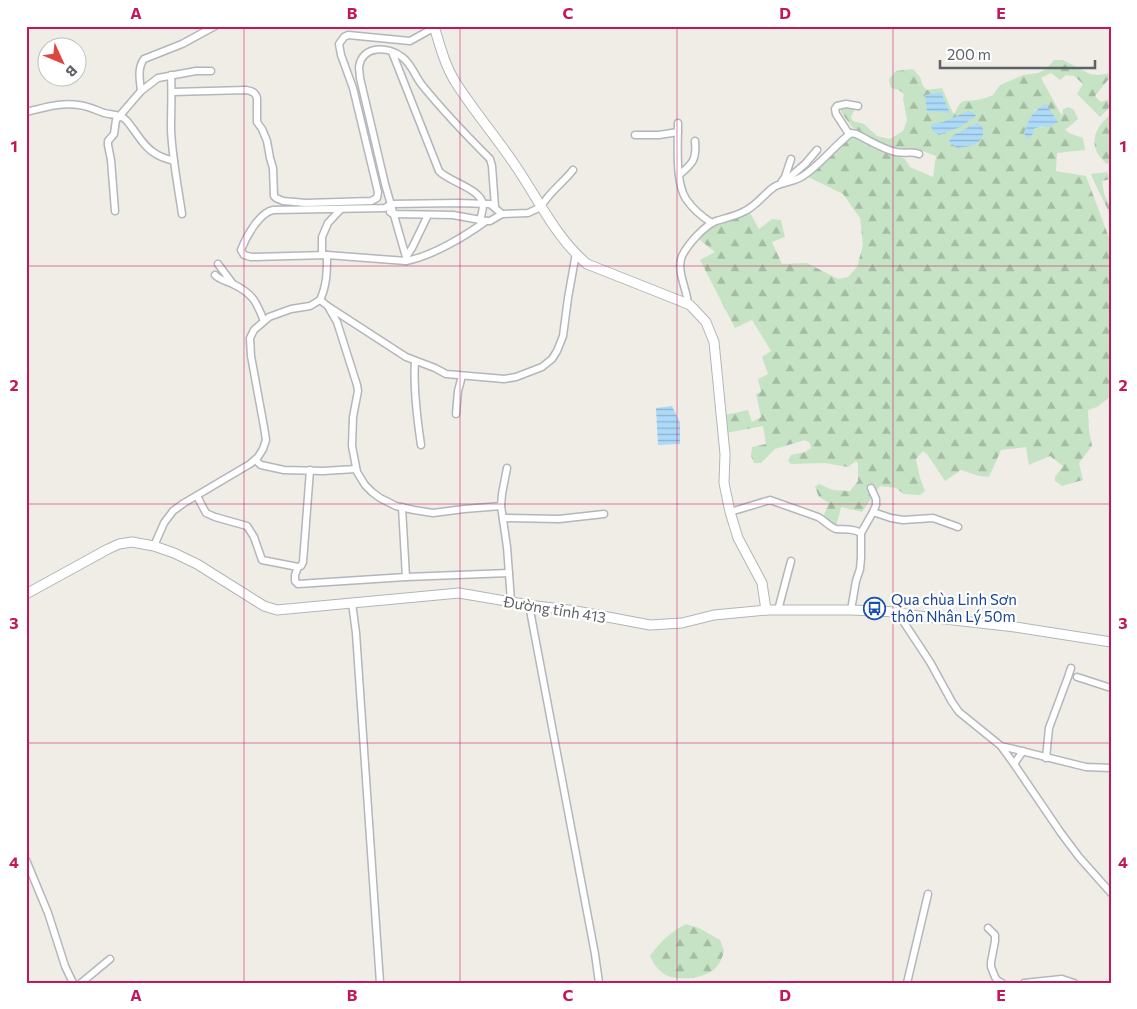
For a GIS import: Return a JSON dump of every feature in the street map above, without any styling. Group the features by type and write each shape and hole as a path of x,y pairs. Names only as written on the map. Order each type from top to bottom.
{"main road":[{"path":"435,27 446,64 456,83 515,166 541,207 576,253 587,264 688,304 706,322 714,342 725,454 724,483 730,512 741,545 762,583 766,610"},
{"name":"Đường tỉnh 413","path":"26,594 114,546 132,542 154,546 174,553 197,564 264,606 277,610 459,593 576,611 650,625 682,623 714,615 766,610 851,610 897,612 1015,627 1111,642"}],"street":[{"path":"141,91 141,62 182,44 215,26"},
{"path":"172,92 246,90 255,94 257,98 257,122 267,141 273,168 274,196 279,200 306,203 371,201 378,198 378,192 353,88 339,44 344,36 348,35 410,41 435,27"},
{"path":"406,259 393,214 388,206 360,78 359,67 364,55 369,51 384,49 401,56 436,102 492,162 495,207"},
{"path":"392,52 439,171 481,199 483,204 483,221"},
{"path":"115,211 108,145 109,140 114,134 116,120 141,91 158,78 196,71 211,71"},
{"path":"171,75 171,129 182,214"},
{"path":"26,112 57,104 68,104 80,105 119,116 126,121 151,150 174,162"},
{"path":"849,134 834,109 840,104 858,106"},
{"path":"678,123 678,170 682,190 687,200 701,216 712,223"},
{"path":"635,135 659,135 678,132"},
{"path":"781,184 798,179 812,169 849,134 854,133 891,151 901,153 916,152 920,154"},
{"path":"679,175 692,164 695,158 695,142"},
{"path":"688,304 681,272 682,256 700,233 712,223 749,210 805,164 817,150"},
{"path":"781,184 791,159"},
{"path":"393,214 453,215 490,221 502,214 528,213 541,207 545,199 567,178 572,170"},
{"path":"483,221 458,240 416,259 324,255 251,257 244,254 241,250 257,221 268,211 280,209 341,209 457,203 490,204 502,214"},
{"path":"154,546 164,524 173,512 255,460 263,449 266,440 250,338 254,330 269,316 291,309 310,306 320,300 327,279 322,237 328,223 341,209"},
{"path":"406,259 428,215"},
{"path":"320,300 398,352 446,374 504,379 516,377 542,367 552,359 557,351 563,336 576,253"},
{"path":"218,264 234,285"},
{"path":"215,276 250,294 255,300 264,320"},
{"path":"328,307 337,322 358,391 353,410 352,440 356,469 361,480 372,492 389,504 402,508 433,513 501,506"},
{"path":"415,361 416,403 421,445"},
{"path":"456,414 458,391 462,376"},
{"path":"255,460 261,465 284,470 356,469"},
{"path":"507,468 501,506 511,601"},
{"path":"310,470 303,562 298,567 295,575 295,581 298,584 406,577 509,574"},
{"path":"851,610 860,570 860,532 876,504 871,488"},
{"path":"196,496 206,512 215,517 247,526 254,537 262,560 298,567"},
{"path":"730,512 770,500 818,517 834,528 860,532"},
{"path":"402,508 406,577"},
{"path":"873,512 903,520 933,518 958,527"},
{"path":"503,518 558,519 604,514"},
{"path":"778,610 791,562"},
{"path":"352,603 357,643 380,983"},
{"path":"530,605 599,983"},
{"path":"897,612 930,662 959,712 1001,746 1061,833 1079,857 1111,893"},
{"path":"1046,758 1049,728 1070,668"},
{"path":"1077,677 1111,688"},
{"path":"1001,746 1086,767 1111,768"},
{"path":"1014,764 1023,751"},
{"path":"26,860 48,913 65,966 73,983"},
{"path":"907,983 928,894"},
{"path":"988,928 994,935 995,941 991,962 994,977 1002,983"},
{"path":"81,983 110,959"},
{"path":"1024,983 1062,979 1074,983"}],"green space":[{"path":"1054,60 1063,60 1090,74 1111,73 1111,80 1108,80 1095,96 1101,102 1111,99 1111,106 1100,117 1077,94 1083,84 1074,76 1066,75 1060,80 1051,73 1041,78 1062,116 1063,109 1069,107 1074,110 1078,119 1065,130 1083,138 1085,150 1057,153 1056,171 1086,176 1111,243 1111,396 1097,407 1088,410 1092,446 1079,463 1083,480 1062,486 1055,481 1055,477 1063,466 1050,456 1029,465 1026,447 1001,450 989,477 961,470 945,481 923,451 916,459 925,491 920,495 904,494 896,488 880,486 862,512 841,507 836,527 823,517 829,503 819,497 815,487 819,484 833,490 850,491 858,481 858,464 856,461 848,467 825,463 791,464 788,461 791,455 805,452 811,448 810,443 805,440 775,449 761,463 754,463 751,456 752,447 766,444 763,426 726,433 725,415 748,410 752,422 761,417 756,394 761,392 758,379 768,374 762,357 771,351 752,320 735,328 700,260 715,252 700,240 701,236 713,227 750,213 759,229 772,219 781,220 785,237 772,242 782,264 807,263 838,279 848,277 857,267 863,245 860,218 843,194 806,176 850,137 854,136 905,159 910,167 933,177 936,156 917,149 898,149 878,142 852,127 841,112 841,108 855,109 851,117 853,121 864,124 877,136 890,139 903,131 907,120 903,99 904,94 899,90 891,88 889,79 896,71 913,69 927,90 942,88 953,113 955,113 959,104 963,101 977,100 993,95 1000,85 1023,75 1038,73 1046,69","holes":["1036,109 1044,126 1024,133"]},
{"path":"1111,114 1111,160 1110,163 1106,164 1095,148 1095,137 1099,127"},
{"path":"1107,172 1111,179 1102,181 1104,194 1111,208 1111,218 1091,174"},
{"path":"686,924 699,928 720,940 724,951 721,960 714,970 692,978 677,978 664,974 659,970 650,956 666,938"}],"water":[{"path":"941,92 950,113 927,111 925,95"},
{"path":"1046,104 1058,122 1048,127 1043,126 1034,129 1032,135 1027,139 1024,133 1030,119 1034,112"},
{"path":"969,111 976,116 960,127 939,135 933,131 932,124 943,122"},
{"path":"977,123 982,126 983,131 982,137 977,143 957,148 949,142 952,136"},
{"path":"672,406 680,423 680,444 658,445 656,408"}],"place":[{"name":"Qua chùa Linh Sơn thôn Nhân Lý 50m","path":"875,608"}]}
